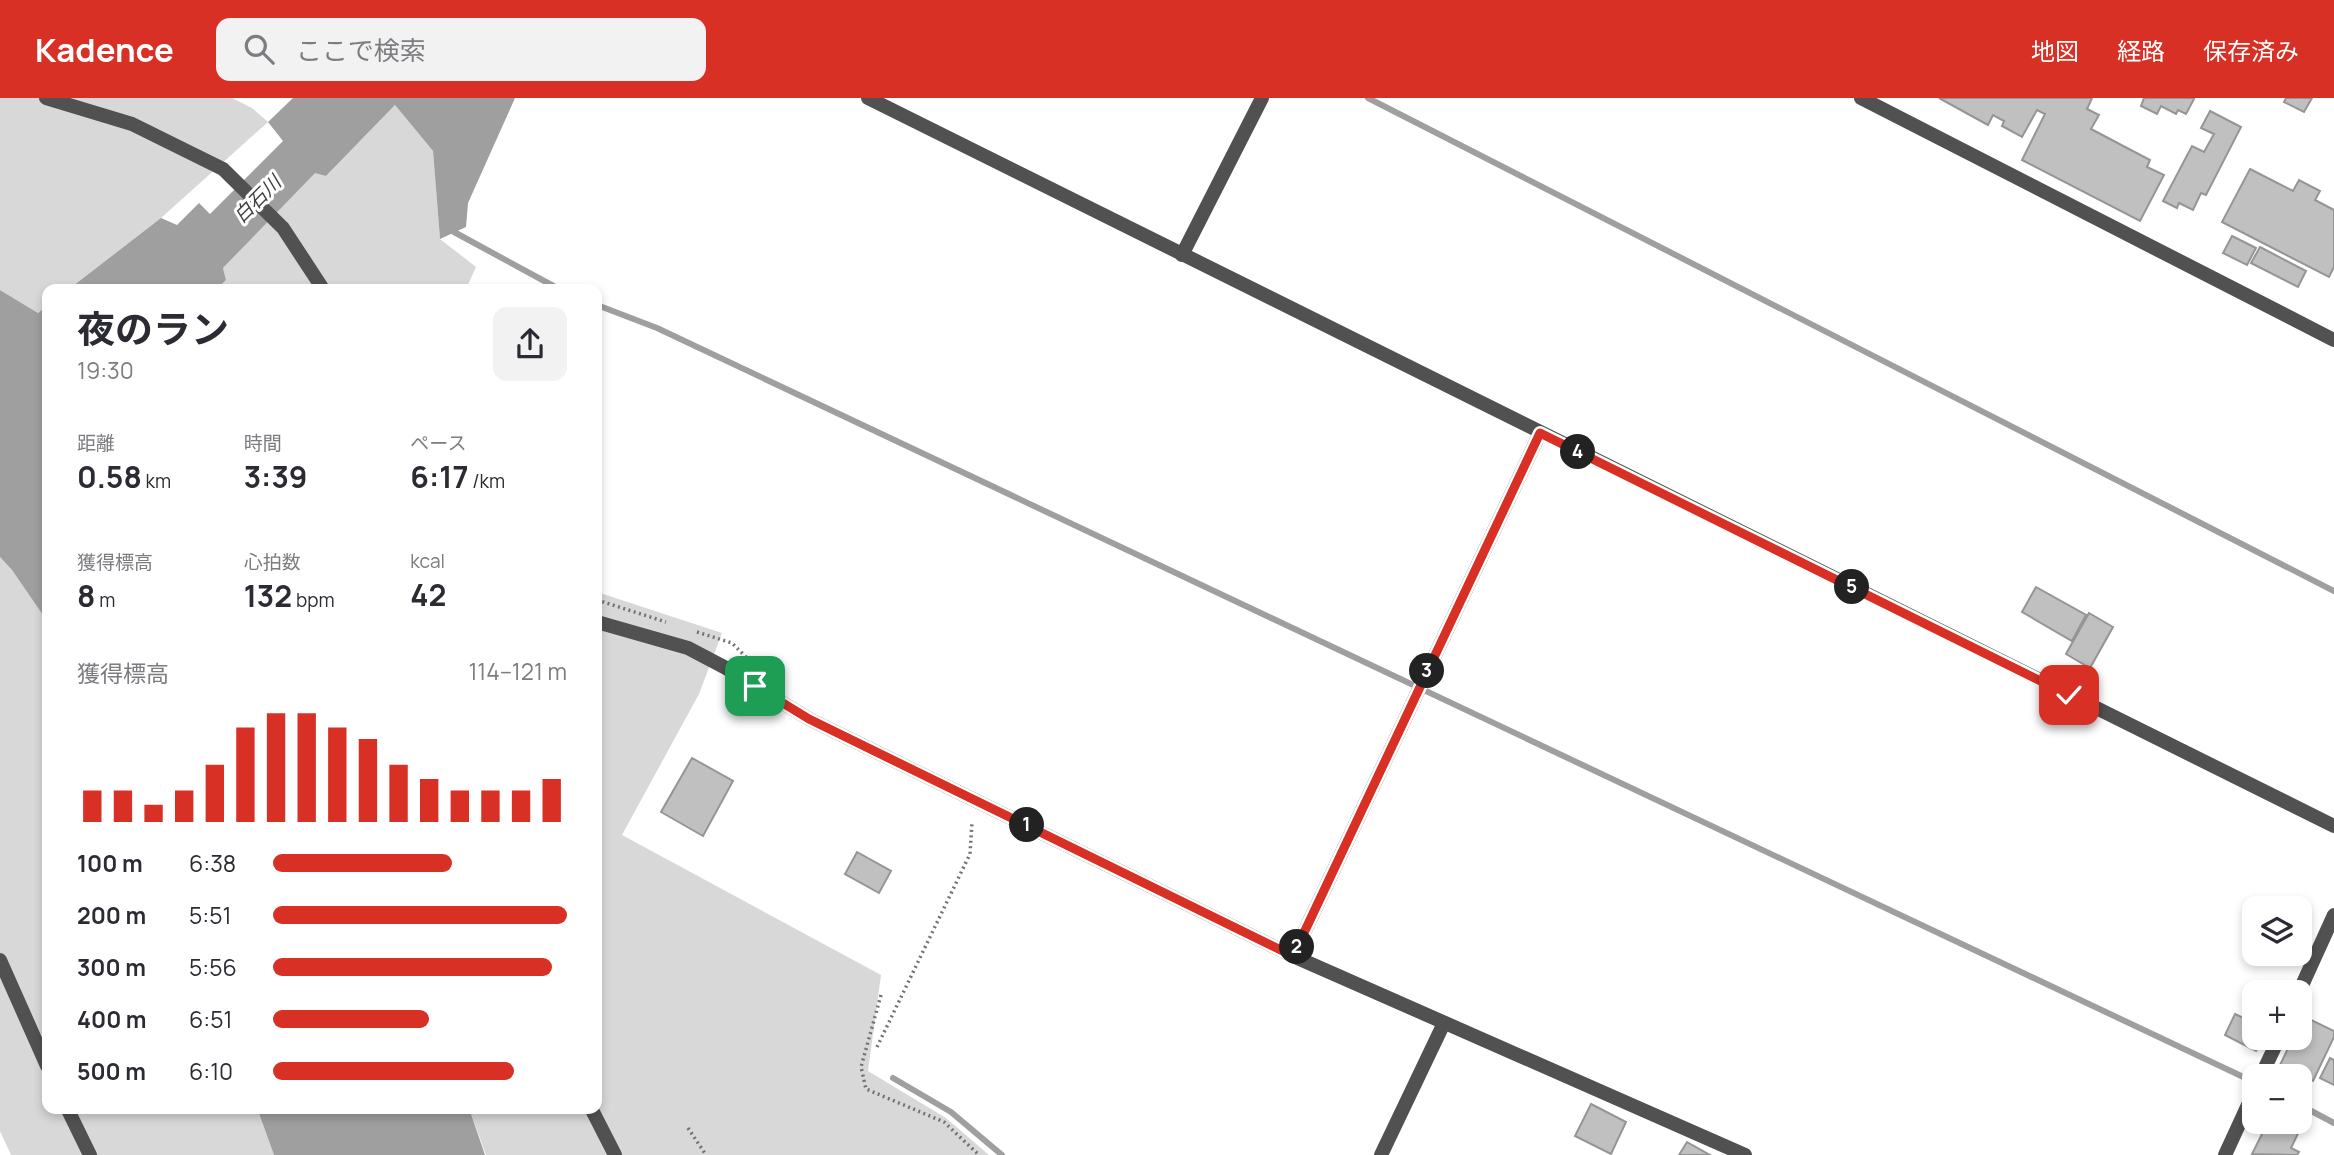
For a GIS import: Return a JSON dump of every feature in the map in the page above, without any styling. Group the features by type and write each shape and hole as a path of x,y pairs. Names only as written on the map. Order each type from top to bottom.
{"street":[{"path":"46,98 132,124 223,169 283,228 320,284"},
{"path":"868,98 2334,826"},
{"path":"1182,255 1262,98"},
{"path":"1861,98 2334,340"},
{"path":"1293,956 1540,433"},
{"path":"602,623 688,648 809,719 1293,956 1745,1155"},
{"path":"2304,980 2334,915"},
{"path":"0,960 42,1055"},
{"path":"1381,1155 1444,1023"},
{"path":"70,1114 90,1155"},
{"path":"594,1114 615,1155"},
{"path":"2225,1155 2242,1118"}],"path":[{"path":"877,1047 970,854 972,821"},
{"path":"881,995 860,1068 866,1089 944,1122 979,1155"},
{"path":"688,1128 706,1155"}],"shaded area":[{"path":"0,98 232,98 252,108 268,122 161,218 75,284 42,284 42,310 38,313 0,290"},
{"path":"395,105 433,151 440,239 476,267 468,284 222,284 226,280 223,268 315,172 326,176"},
{"path":"0,557 42,614 42,1114 259,1114 274,1155 11,1155 0,1131"},
{"path":"602,594 722,633 699,694 622,835 881,975 868,1071 946,1118 989,1155 486,1155 471,1114 602,1114"}],"water":[{"name":"白石川","path":"293,98 515,98 468,203 466,227 440,239 433,151 395,105 326,176 315,173 223,268 226,280 222,284 75,284 161,218 177,225 199,203 210,214 283,141 268,122"},
{"path":"0,290 38,313 42,310 42,614 0,557"},
{"path":"259,1114 471,1114 485,1155 274,1155"}],"building":[{"path":"1939,98 2092,98 2087,109 2099,115 2091,129 2150,160 2147,167 2164,175 2140,221 2022,160 2045,114 2037,110 2022,137 2002,126 2004,121 1993,115 1988,125"},
{"path":"2144,98 2194,99 2186,114 2178,110 2176,114 2161,106 2157,114 2141,106"},
{"path":"2286,98 2312,98 2304,112 2284,102"},
{"path":"2210,111 2241,127 2206,195 2201,193 2193,210 2179,203 2177,208 2163,201 2192,146 2204,152 2214,134 2201,128"},
{"path":"2250,169 2293,191 2299,180 2320,191 2315,200 2334,210 2334,267 2329,277 2222,222"},
{"path":"2232,236 2256,248 2247,265 2223,253"},
{"path":"2260,247 2306,271 2298,287 2251,263"},
{"path":"2036,587 2086,615 2072,641 2022,612"},
{"path":"2089,613 2113,627 2090,668 2066,654"},
{"path":"692,758 733,781 703,836 661,812"},
{"path":"857,852 891,871 879,893 845,874"},
{"path":"2235,1014 2242,1017 2242,1044 2225,1035"},
{"path":"2312,1020 2334,1031 2334,1037 2313,1081 2312,1064 2280,1064 2287,1050 2312,1050"},
{"path":"2330,1058 2334,1060 2334,1085 2320,1078"},
{"path":"1591,1104 1626,1122 1611,1154 1575,1136"},
{"path":"2262,1134 2298,1134 2291,1148 2299,1152 2297,1155 2252,1154"},
{"path":"1687,1142 1710,1155 1679,1155"}],"waterway":[{"path":"1368,98 2334,591"},
{"path":"454,224 454,232 550,284"},
{"path":"602,307 657,328 2242,1076"},
{"path":"893,1078 951,1112 1002,1155"},
{"path":"2312,1111 2334,1123"}],"route":[{"path":"755,686 809,719 1293,956 1540,433 2069,695"}]}
